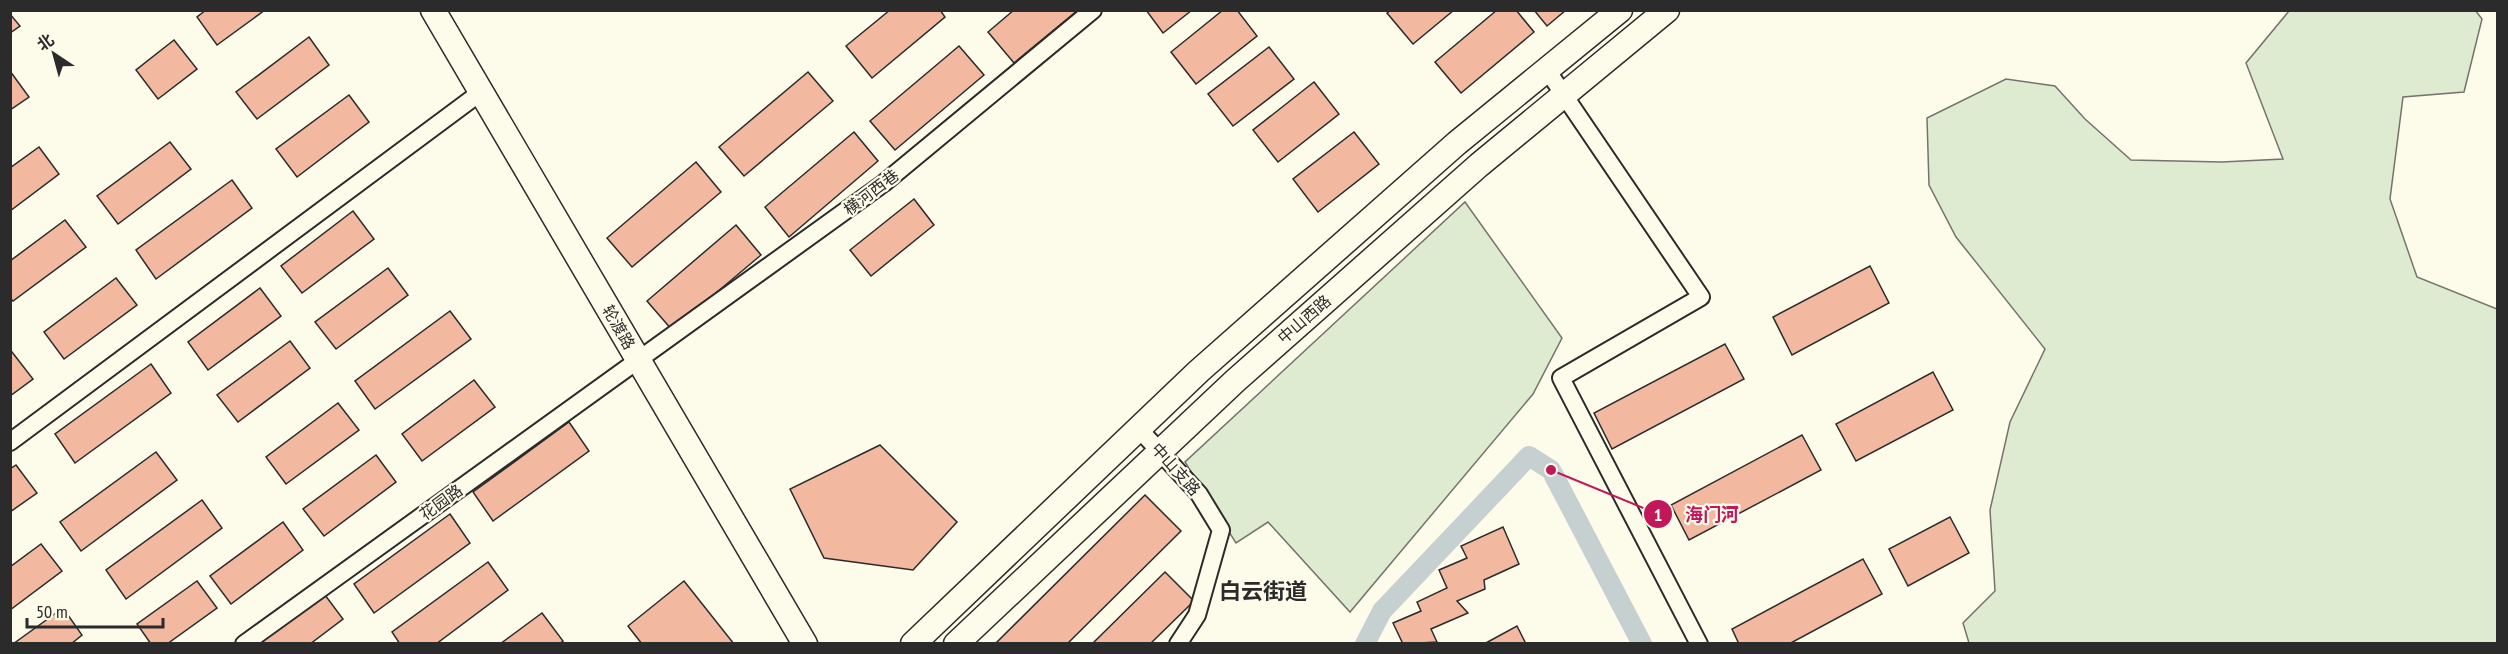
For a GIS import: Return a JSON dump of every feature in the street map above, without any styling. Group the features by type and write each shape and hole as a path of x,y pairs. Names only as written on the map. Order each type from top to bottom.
{"main road":[{"name":"轮渡路","path":"433,10 805,644"},
{"name":"中山西路","path":"914,644 1199,371 1457,143 1620,10"},
{"name":"中山西路","path":"956,644 1243,373 1479,165 1667,10"}],"street":[{"name":"横河西巷","path":"638,361 884,183 1093,10"},
{"path":"1547,69 1701,297 1561,378 1699,644"},
{"path":"10,442 481,92"},
{"name":"花园路","path":"244,644 638,361"},
{"name":"中山支路","path":"1139,429 1199,494 1221,530 1197,615 1178,644"}],"green space":[{"path":"2475,10 2482,19 2464,92 2403,97 2390,199 2417,277 2497,309 2497,643 1969,643 1963,623 1995,591 1990,510 2010,422 2045,349 1956,237 1929,185 1927,118 2006,79 2055,86 2085,119 2131,160 2222,162 2283,159 2246,63 2289,11"},
{"path":"1465,202 1562,338 1533,394 1350,612 1268,522 1236,543 1185,462"}],"building":[{"path":"206,10 265,10 217,45 197,17"},
{"path":"890,10 940,10 945,17 872,78 846,46"},
{"path":"1014,10 1078,10 1014,63 988,32"},
{"path":"1146,10 1192,10 1163,33"},
{"path":"1223,10 1237,10 1257,36 1196,84 1171,52"},
{"path":"1391,10 1454,10 1413,44 1387,13"},
{"path":"1497,10 1516,10 1534,32 1461,93 1435,62"},
{"path":"1534,10 1566,10 1547,26"},
{"path":"10,14 20,26 10,33"},
{"path":"309,37 329,65 257,119 236,92"},
{"path":"174,40 197,69 158,99 136,70"},
{"path":"959,46 984,75 895,150 870,121"},
{"path":"1269,47 1294,79 1233,126 1208,94"},
{"path":"10,71 29,97 10,110"},
{"path":"808,72 833,101 744,176 719,147"},
{"path":"1314,82 1339,114 1278,162 1253,130"},
{"path":"349,95 369,122 297,177 276,149"},
{"path":"854,132 878,161 789,237 765,207"},
{"path":"1354,132 1379,164 1318,212 1293,179"},
{"path":"170,142 191,169 118,224 97,196"},
{"path":"39,147 59,174 10,211 10,168"},
{"path":"696,162 721,192 632,267 607,238"},
{"path":"232,180 252,208 156,279 136,250"},
{"path":"914,199 934,225 871,276 850,250"},
{"path":"353,211 374,239 302,293 281,266"},
{"path":"65,220 86,247 13,301 10,298 10,261"},
{"path":"736,225 761,255 672,330 647,301"},
{"path":"1870,266 1889,303 1792,355 1773,317"},
{"path":"388,268 408,295 336,349 315,322"},
{"path":"116,278 137,305 64,359 44,332"},
{"path":"260,288 281,316 208,370 188,342"},
{"path":"450,311 471,339 375,409 355,381"},
{"path":"290,341 310,368 238,422 217,395"},
{"path":"1725,344 1744,379 1612,449 1594,413"},
{"path":"12,352 33,379 10,396 10,353"},
{"path":"151,364 171,393 75,463 55,434"},
{"path":"1933,372 1953,410 1856,461 1836,424"},
{"path":"474,380 495,407 422,461 402,434"},
{"path":"338,403 359,430 286,484 266,457"},
{"path":"569,422 589,451 493,521 473,492"},
{"path":"1802,435 1821,470 1689,540 1671,505"},
{"path":"880,445 957,522 913,570 824,558 790,489"},
{"path":"156,452 177,480 81,551 60,522"},
{"path":"376,455 396,482 324,536 303,509"},
{"path":"16,465 37,493 10,512 10,469"},
{"path":"1145,495 1181,531 1067,644 995,644"},
{"path":"202,500 222,528 126,599 106,570"},
{"path":"450,514 470,543 374,613 354,584"},
{"path":"1950,517 1969,553 1908,586 1889,549"},
{"path":"283,522 303,550 231,604 210,576"},
{"path":"1503,527 1519,564 1484,580 1485,589 1457,601 1468,613 1431,629 1437,642 1403,644 1393,623 1421,611 1417,602 1447,588 1439,570 1467,558 1461,546"},
{"path":"41,544 62,571 10,610 10,567"},
{"path":"1863,559 1882,594 1789,644 1739,644 1732,629"},
{"path":"488,562 508,590 436,644 400,644 392,632"},
{"path":"1165,572 1194,601 1150,644 1092,644"},
{"path":"197,581 217,608 167,644 151,644 137,624"},
{"path":"684,581 734,644 642,644 628,626"},
{"path":"322,591 343,619 310,644 250,644"},
{"path":"63,608 82,635 71,644 13,644"},
{"path":"542,613 563,641 559,644 500,644"},
{"path":"1517,626 1526,644 1484,644"}],"waterway":[{"path":"1365,644 1382,611 1529,456 1551,470 1642,644"}],"place":[{"name":"海门河","path":"1551,470"}],"district":[{"name":"白云街道","path":"1263,591"}]}
